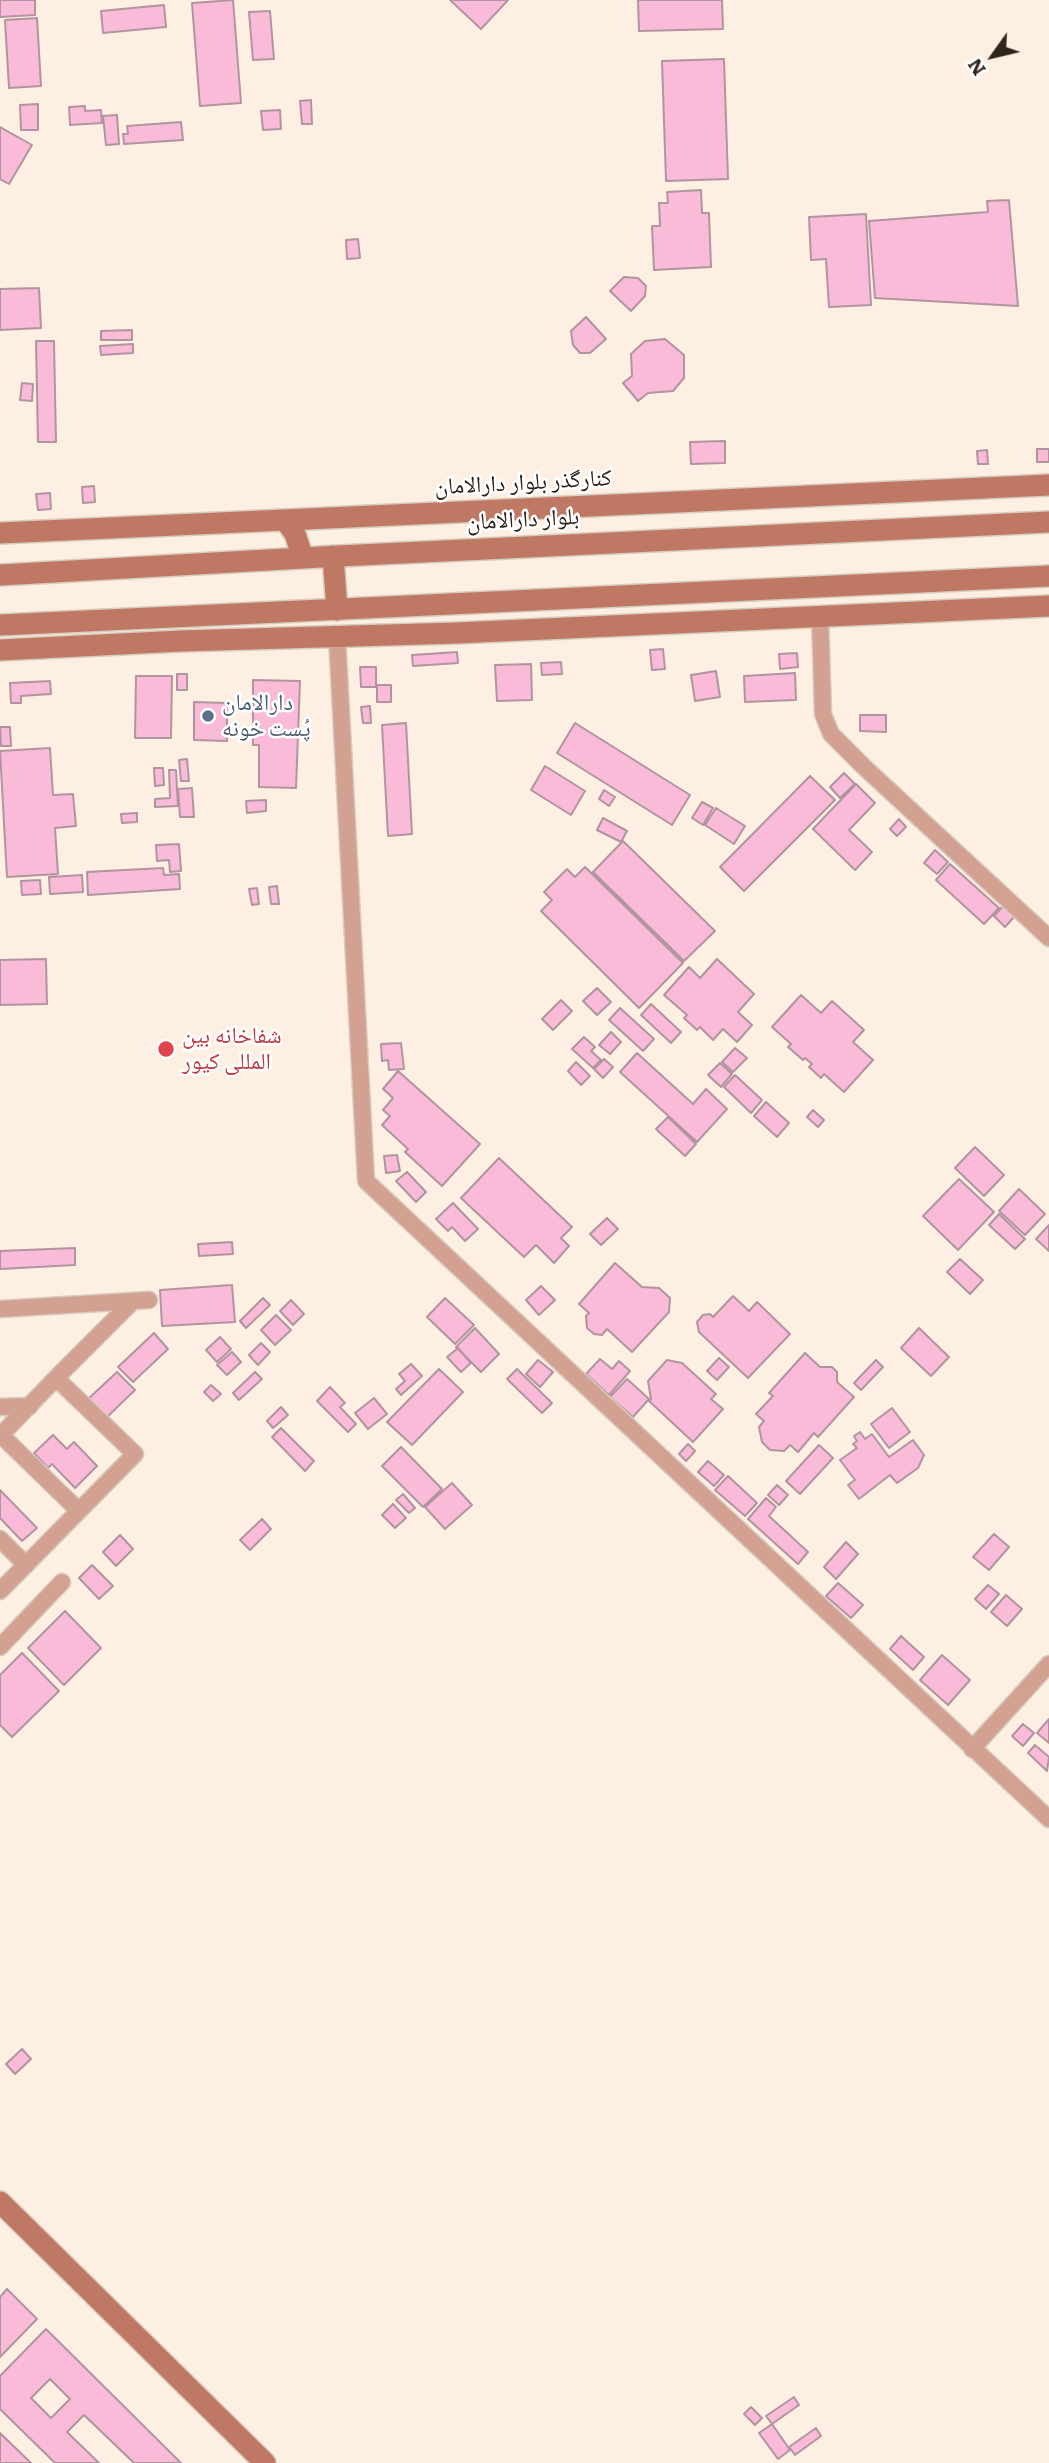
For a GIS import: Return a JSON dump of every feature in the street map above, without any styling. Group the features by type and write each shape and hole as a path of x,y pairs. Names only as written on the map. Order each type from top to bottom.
{"street":[{"name":"کنارگذر بلوار دارالامان","path":"0,533 1049,485"},
{"path":"285,520 295,534 303,558"},
{"name":"بلوار دارالامان","path":"0,575 333,556 1049,523"},
{"path":"333,556 338,610"},
{"path":"0,625 1049,576"},
{"path":"0,650 1049,606"},
{"path":"820,616 823,714 831,734 1049,937"},
{"path":"337,636 366,1181 1049,1819"},
{"path":"0,1309 149,1300"},
{"path":"79,1511 1,1435 132,1302"},
{"path":"0,1591 135,1454 56,1378"},
{"path":"0,1407 30,1406"},
{"path":"0,1539 26,1564"},
{"path":"0,1647 62,1582"},
{"path":"972,1749 1049,1664"},
{"path":"0,2202 265,2463"}],"building":[{"path":"0,0 35,0 35,15 0,17"},
{"path":"233,0 241,103 200,106 192,3"},
{"path":"450,0 508,0 481,29"},
{"path":"638,0 722,0 723,29 639,31"},
{"path":"164,5 166,27 103,33 101,11"},
{"path":"270,11 274,59 253,60 249,12"},
{"path":"37,18 41,86 9,88 5,20"},
{"path":"724,59 728,179 666,181 662,61"},
{"path":"311,100 312,124 302,124 300,101"},
{"path":"38,104 38,130 21,130 20,105"},
{"path":"85,106 85,111 101,110 102,123 70,125 69,107"},
{"path":"280,110 281,129 263,130 261,111"},
{"path":"117,115 119,144 106,145 103,116"},
{"path":"181,122 183,140 124,144 123,134 128,134 127,126"},
{"path":"0,127 32,145 9,184 0,179"},
{"path":"701,190 702,213 709,213 711,267 654,270 652,226 660,226 659,203 668,203 667,192"},
{"path":"1009,200 1018,306 875,298 869,221 988,212 987,201"},
{"path":"866,214 871,305 829,307 826,259 811,260 809,217"},
{"path":"358,239 360,258 347,259 346,240"},
{"path":"624,277 638,278 646,286 645,296 631,311 610,291"},
{"path":"39,288 41,328 0,330 0,289"},
{"path":"586,317 606,339 590,353 580,353 573,345 571,331"},
{"path":"132,330 132,340 101,340 101,331"},
{"path":"665,339 684,355 684,378 673,391 648,393 638,401 623,383 632,376 631,354 645,341"},
{"path":"36,341 54,341 56,442 38,442"},
{"path":"133,344 133,353 101,355 100,346"},
{"path":"22,383 33,384 32,401 20,400"},
{"path":"725,441 725,463 691,464 690,442"},
{"path":"1037,449 1049,449 1049,462 1037,462"},
{"path":"987,450 988,464 978,464 977,451"},
{"path":"94,486 95,502 83,503 82,487"},
{"path":"50,493 51,509 38,510 36,494"},
{"path":"663,649 665,669 652,670 650,650"},
{"path":"457,652 458,663 413,666 412,655"},
{"path":"797,653 798,667 780,669 779,654"},
{"path":"561,662 562,674 542,675 541,663"},
{"path":"531,664 532,700 497,701 495,665"},
{"path":"360,667 376,667 376,687 361,687"},
{"path":"716,671 720,697 695,701 691,675"},
{"path":"795,673 796,700 745,702 744,676"},
{"path":"177,674 187,674 187,690 177,690"},
{"path":"136,676 172,676 171,738 135,738"},
{"path":"253,680 300,681 296,788 259,787 259,745 253,745"},
{"path":"50,681 51,694 21,696 21,703 11,703 10,683"},
{"path":"377,685 391,685 391,702 377,702"},
{"path":"194,702 227,703 227,741 194,740"},
{"path":"370,706 371,723 363,723 361,707"},
{"path":"860,715 886,715 886,732 860,731"},
{"path":"406,723 412,834 388,836 382,725"},
{"path":"575,723 690,795 672,825 557,753"},
{"path":"0,727 10,727 11,746 1,746"},
{"path":"50,748 53,795 73,794 76,826 55,828 58,874 7,877 0,751"},
{"path":"187,759 189,781 181,781 179,760"},
{"path":"545,766 585,791 571,815 531,790"},
{"path":"154,768 163,768 164,785 155,786"},
{"path":"169,770 176,770 178,806 155,807 155,799 170,798"},
{"path":"844,773 855,784 840,798 830,787"},
{"path":"810,776 835,800 744,891 720,867"},
{"path":"856,784 875,803 849,830 872,852 855,870 813,829"},
{"path":"192,788 194,817 180,817 178,789"},
{"path":"604,790 615,797 609,806 599,799"},
{"path":"266,800 266,811 247,813 246,801"},
{"path":"702,802 713,808 703,825 692,818"},
{"path":"716,808 745,826 734,844 705,825"},
{"path":"137,813 137,822 122,823 121,814"},
{"path":"603,818 627,831 621,842 597,830"},
{"path":"899,819 906,827 897,836 890,829"},
{"path":"623,841 715,931 684,961 593,872"},
{"path":"179,844 181,871 170,872 169,860 157,861 156,845"},
{"path":"935,850 948,862 937,874 924,863"},
{"path":"950,864 999,908 984,924 936,880"},
{"path":"585,867 683,963 639,1008 541,911 552,900 544,892 567,869 575,877"},
{"path":"163,868 164,875 179,874 180,889 88,895 87,872"},
{"path":"82,875 83,892 50,894 49,877"},
{"path":"40,880 41,894 22,895 21,881"},
{"path":"277,886 279,904 271,904 269,887"},
{"path":"257,888 259,904 252,905 249,889"},
{"path":"1003,906 1014,917 1005,927 994,916"},
{"path":"46,959 47,1004 0,1005 0,960"},
{"path":"717,959 754,994 738,1012 752,1025 737,1042 723,1029 713,1040 700,1027 697,1030 684,1018 687,1015 664,995 689,967 700,978"},
{"path":"597,988 611,1002 597,1015 583,1001"},
{"path":"801,995 821,1013 832,1001 864,1030 853,1042 873,1060 844,1092 824,1074 821,1078 809,1067 812,1064 788,1047 791,1044 772,1027"},
{"path":"561,1000 572,1011 553,1030 542,1019"},
{"path":"651,1004 681,1032 671,1043 641,1015"},
{"path":"620,1008 654,1039 643,1051 609,1020"},
{"path":"611,1032 621,1042 610,1054 599,1045"},
{"path":"584,1037 595,1047 591,1051 601,1060 593,1068 572,1049"},
{"path":"401,1043 404,1069 389,1070 388,1060 382,1061 381,1044"},
{"path":"735,1048 747,1058 733,1072 722,1062"},
{"path":"637,1053 693,1104 706,1089 727,1109 697,1142 620,1072"},
{"path":"604,1059 613,1067 603,1078 594,1069"},
{"path":"576,1062 590,1076 581,1085 568,1071"},
{"path":"720,1063 732,1074 721,1087 708,1075"},
{"path":"398,1071 480,1144 442,1186 405,1152 408,1149 382,1125 390,1116 383,1110 393,1098 383,1089"},
{"path":"735,1075 762,1100 751,1113 724,1087"},
{"path":"766,1102 789,1123 777,1137 754,1116"},
{"path":"813,1110 824,1120 818,1127 807,1117"},
{"path":"668,1117 696,1144 685,1156 656,1129"},
{"path":"975,1147 1004,1175 984,1196 955,1168"},
{"path":"397,1155 400,1171 386,1173 384,1156"},
{"path":"499,1158 572,1227 561,1238 569,1246 554,1263 536,1245 524,1257 461,1198"},
{"path":"407,1172 426,1192 416,1202 396,1181"},
{"path":"959,1179 994,1212 958,1250 923,1216"},
{"path":"1019,1189 1045,1214 1025,1235 999,1211"},
{"path":"453,1203 478,1229 465,1241 452,1227 448,1231 436,1219"},
{"path":"999,1214 1025,1239 1015,1249 989,1225"},
{"path":"607,1218 618,1229 601,1245 590,1234"},
{"path":"1049,1225 1049,1251 1036,1239"},
{"path":"232,1242 233,1254 199,1256 198,1244"},
{"path":"75,1248 75,1265 0,1269 0,1251"},
{"path":"960,1259 983,1280 970,1294 947,1272"},
{"path":"615,1263 642,1287 659,1288 670,1298 669,1312 632,1352 607,1329 602,1335 594,1334 587,1328 586,1316 589,1313 579,1304"},
{"path":"232,1285 235,1322 162,1326 160,1290"},
{"path":"541,1286 555,1300 539,1315 526,1300"},
{"path":"733,1296 749,1311 757,1302 790,1334 748,1378 699,1332 697,1322 703,1315 710,1314 713,1317"},
{"path":"263,1298 270,1305 246,1328 240,1321"},
{"path":"445,1298 474,1325 455,1344 427,1317"},
{"path":"291,1300 304,1314 293,1325 280,1311"},
{"path":"276,1315 291,1330 275,1345 261,1330"},
{"path":"475,1328 499,1354 481,1372 456,1347"},
{"path":"919,1328 949,1357 931,1376 901,1348"},
{"path":"154,1333 168,1349 133,1382 118,1367"},
{"path":"220,1337 231,1349 217,1362 206,1350"},
{"path":"261,1343 270,1352 258,1365 249,1355"},
{"path":"458,1348 471,1363 461,1372 447,1357"},
{"path":"232,1352 241,1362 227,1375 217,1365"},
{"path":"805,1353 820,1367 832,1367 837,1372 837,1382 854,1397 818,1437 814,1433 798,1452 790,1445 784,1451 770,1450 762,1442 759,1427 764,1421 756,1414 773,1396 769,1393"},
{"path":"719,1358 729,1367 717,1380 707,1371"},
{"path":"600,1359 612,1369 619,1361 630,1371 609,1395 586,1374"},
{"path":"538,1360 553,1372 540,1387 526,1374"},
{"path":"667,1360 682,1363 716,1394 711,1399 723,1409 693,1442 649,1401 648,1381"},
{"path":"876,1360 883,1367 861,1390 854,1383"},
{"path":"411,1364 422,1376 401,1395 396,1389 405,1381 399,1374"},
{"path":"439,1369 463,1392 412,1445 387,1422"},
{"path":"517,1369 552,1403 542,1413 507,1379"},
{"path":"117,1372 135,1390 105,1419 87,1400"},
{"path":"255,1372 262,1379 239,1400 233,1393"},
{"path":"627,1379 649,1399 633,1417 610,1397"},
{"path":"211,1385 221,1394 213,1401 204,1392"},
{"path":"330,1387 345,1403 340,1407 356,1424 348,1432 317,1401"},
{"path":"374,1398 387,1414 368,1429 355,1413"},
{"path":"281,1407 288,1415 273,1428 267,1421"},
{"path":"892,1408 910,1432 889,1448 871,1424"},
{"path":"281,1428 314,1461 305,1471 272,1437"},
{"path":"860,1432 865,1439 872,1434 889,1457 913,1440 924,1455 918,1468 897,1483 890,1475 859,1499 848,1485 855,1480 840,1460 857,1448 853,1444 857,1441 854,1436"},
{"path":"53,1435 67,1449 74,1442 97,1466 75,1488 52,1464 48,1468 34,1453"},
{"path":"688,1444 695,1451 686,1461 679,1454"},
{"path":"819,1445 833,1458 800,1494 786,1481"},
{"path":"401,1447 442,1489 423,1507 382,1466"},
{"path":"708,1461 724,1475 714,1486 698,1472"},
{"path":"728,1476 757,1503 745,1516 715,1490"},
{"path":"452,1483 472,1505 445,1529 425,1507"},
{"path":"777,1485 788,1495 779,1505 768,1495"},
{"path":"0,1490 37,1528 22,1541 0,1518"},
{"path":"403,1494 415,1508 409,1513 396,1500"},
{"path":"766,1498 776,1507 769,1516 808,1552 798,1564 748,1519"},
{"path":"393,1504 406,1518 395,1528 382,1515"},
{"path":"262,1519 271,1529 250,1550 240,1540"},
{"path":"994,1534 1009,1547 989,1570 973,1557"},
{"path":"120,1535 133,1549 116,1566 103,1552"},
{"path":"846,1542 858,1554 836,1579 824,1567"},
{"path":"92,1565 113,1586 99,1599 79,1578"},
{"path":"838,1583 863,1605 851,1618 826,1596"},
{"path":"988,1585 999,1594 986,1609 975,1599"},
{"path":"1006,1595 1022,1609 1007,1626 991,1612"},
{"path":"65,1611 101,1648 64,1685 28,1648"},
{"path":"901,1636 924,1657 913,1670 890,1649"},
{"path":"22,1653 59,1691 12,1737 0,1725 0,1675"},
{"path":"942,1655 970,1680 948,1705 920,1680"},
{"path":"1049,1719 1049,1743 1037,1733"},
{"path":"1023,1724 1034,1733 1023,1746 1012,1736"},
{"path":"1035,1745 1049,1757 1047,1771 1028,1753"},
{"path":"22,2049 31,2059 15,2074 6,2064"},
{"path":"7,2289 37,2319 0,2357 0,2297"},
{"path":"46,2329 181,2463 134,2463 84,2415 67,2432 99,2463 55,2463 0,2409 0,2376","holes":["50,2379 70,2399 51,2418 31,2398"]},
{"path":"794,2397 799,2405 772,2424 766,2416"},
{"path":"751,2407 762,2418 755,2425 744,2414"},
{"path":"772,2424 790,2450 778,2459 759,2433"},
{"path":"816,2428 821,2436 795,2455 789,2447"},
{"path":"0,2433 31,2463 0,2463"}],"place":[{"name":"دارالامان پُست خونه","path":"208,716"},
{"name":"شفاخانه بین المللی کیور","path":"166,1049"}]}
